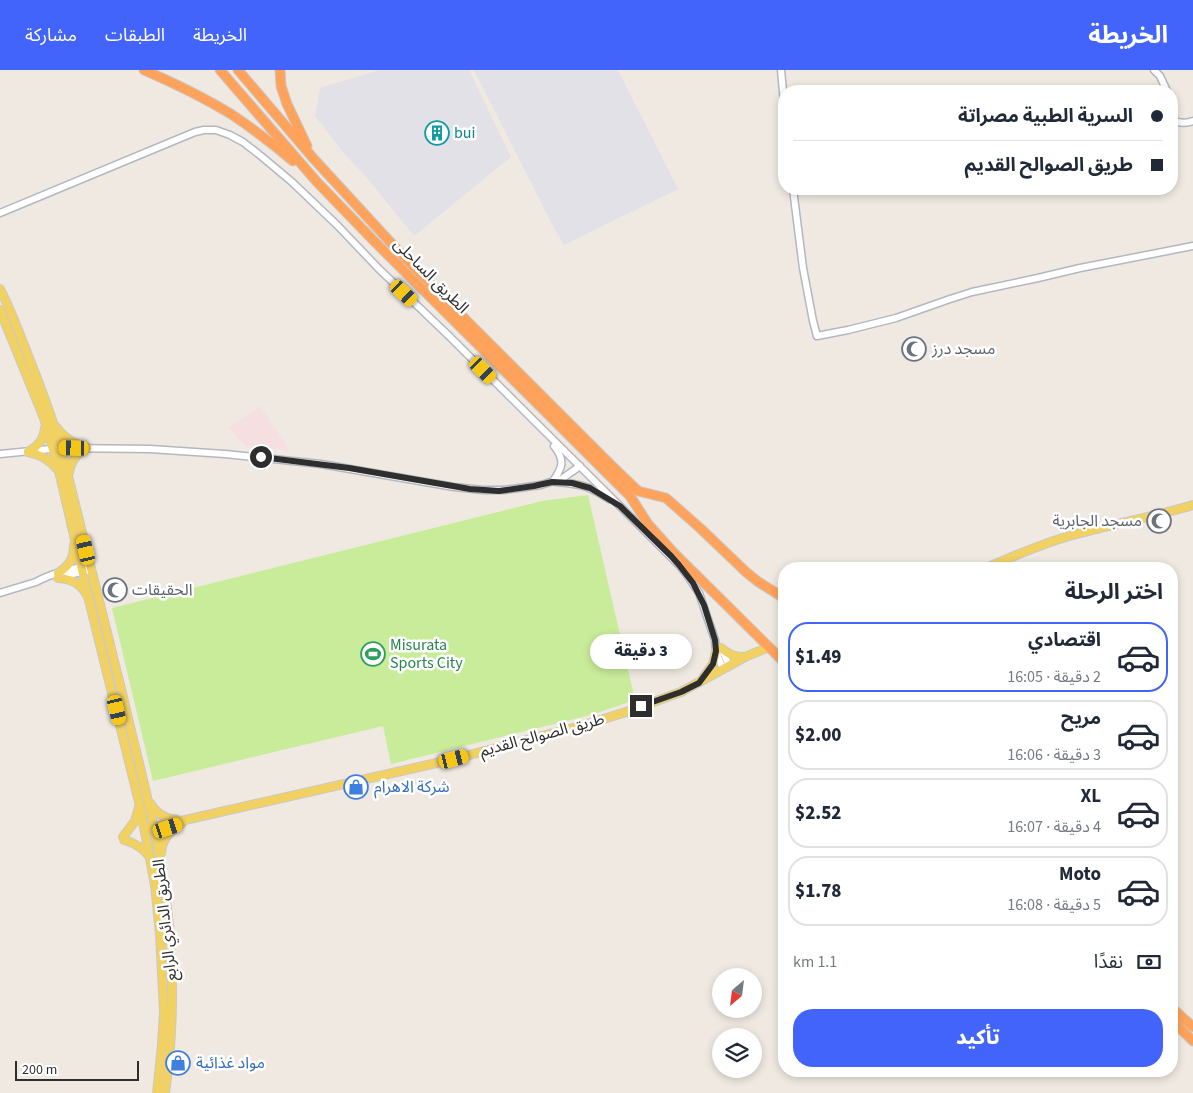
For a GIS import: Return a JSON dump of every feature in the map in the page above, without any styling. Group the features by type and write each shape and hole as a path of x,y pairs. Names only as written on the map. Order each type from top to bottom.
{"highway":[{"path":"144,70 190,91 232,115 282,152 317,182"},
{"name":"الطريق الساحلى","path":"220,70 317,182 630,496 648,524 778,656"},
{"name":"الطريق الساحلى","path":"238,70 313,158 403,256 638,491 666,498 746,572 778,594"},
{"path":"280,70 281,86 287,104 313,158"},
{"path":"546,413 553,406"},
{"path":"1178,1014 1193,1028"},
{"path":"1178,1026 1193,1041"}],"main road":[{"name":"الطريق الدائري الرابع","path":"0,289 54,423 61,448 73,530 86,568 89,600 140,806 160,860 170,934 172,971 171,1050 166,1093"},
{"name":"الطريق الدائري الرابع","path":"0,310 44,418 52,448 64,476 86,568 147,798 151,857 160,929 164,1012 157,1093"},
{"path":"28,452 42,440 44,418"},
{"path":"54,423 71,442 87,448"},
{"path":"28,452 49,460 64,476 73,460 87,448"},
{"path":"1000,562 1072,535 1165,514 1193,505"},
{"path":"73,530 72,558 58,576 79,584 89,600"},
{"name":"طريق الصوالح القديم","path":"150,831 183,821 454,759 581,726 681,692 745,657 769,647"},
{"path":"699,683 713,664 719,650 735,657 745,657"},
{"path":"147,798 157,813 171,819 183,821"},
{"path":"140,806 135,821 123,839 144,849 151,857"},
{"path":"160,860 164,840 183,821"}],"street":[{"path":"780,70 782,85"},
{"path":"1154,70 1160,76 1164,85"},
{"path":"1178,122 1184,123 1193,121"},
{"path":"0,213 189,133 216,130 237,138 292,182 338,226 379,269 671,556 699,593 726,667"},
{"path":"794,195 803,268 817,336 896,318 972,292 1193,246"},
{"path":"540,427 558,451 562,462 560,471 552,482"},
{"path":"0,454 52,448 87,448 150,449 225,454 349,468 454,487 483,490 511,490 552,482 563,478 580,466"},
{"path":"552,482 584,485 620,506"},
{"path":"0,593 41,579 86,568"}],"shaded area":[{"path":"379,70 469,70 511,157 414,236 367,178 346,156 315,116 320,88"},
{"path":"474,70 618,70 678,189 564,245"},
{"path":"260,406 290,451 246,446 229,428"}],"green space":[{"name":"Misurata Sports City","path":"588,495 635,700 591,715 391,764 383,726 153,781 112,608 542,501"}],"place":[{"name":"bui","path":"437,133"},
{"name":"مسجد درز","path":"914,349"},
{"name":"مسجد الجابرية","path":"1159,521"},
{"name":"الحقيقات","path":"115,590"},
{"name":"Misurata Sports City","path":"373,654"},
{"name":"شركة الاهرام","path":"356,787"},
{"name":"مواد غذائية","path":"178,1063"}],"route":[{"path":"261,457 349,468 470,489 499,491 552,482 572,483 584,485 620,506 671,556 693,583 704,605 715,640 716,651 713,664 699,683 681,692 641,706"}]}
